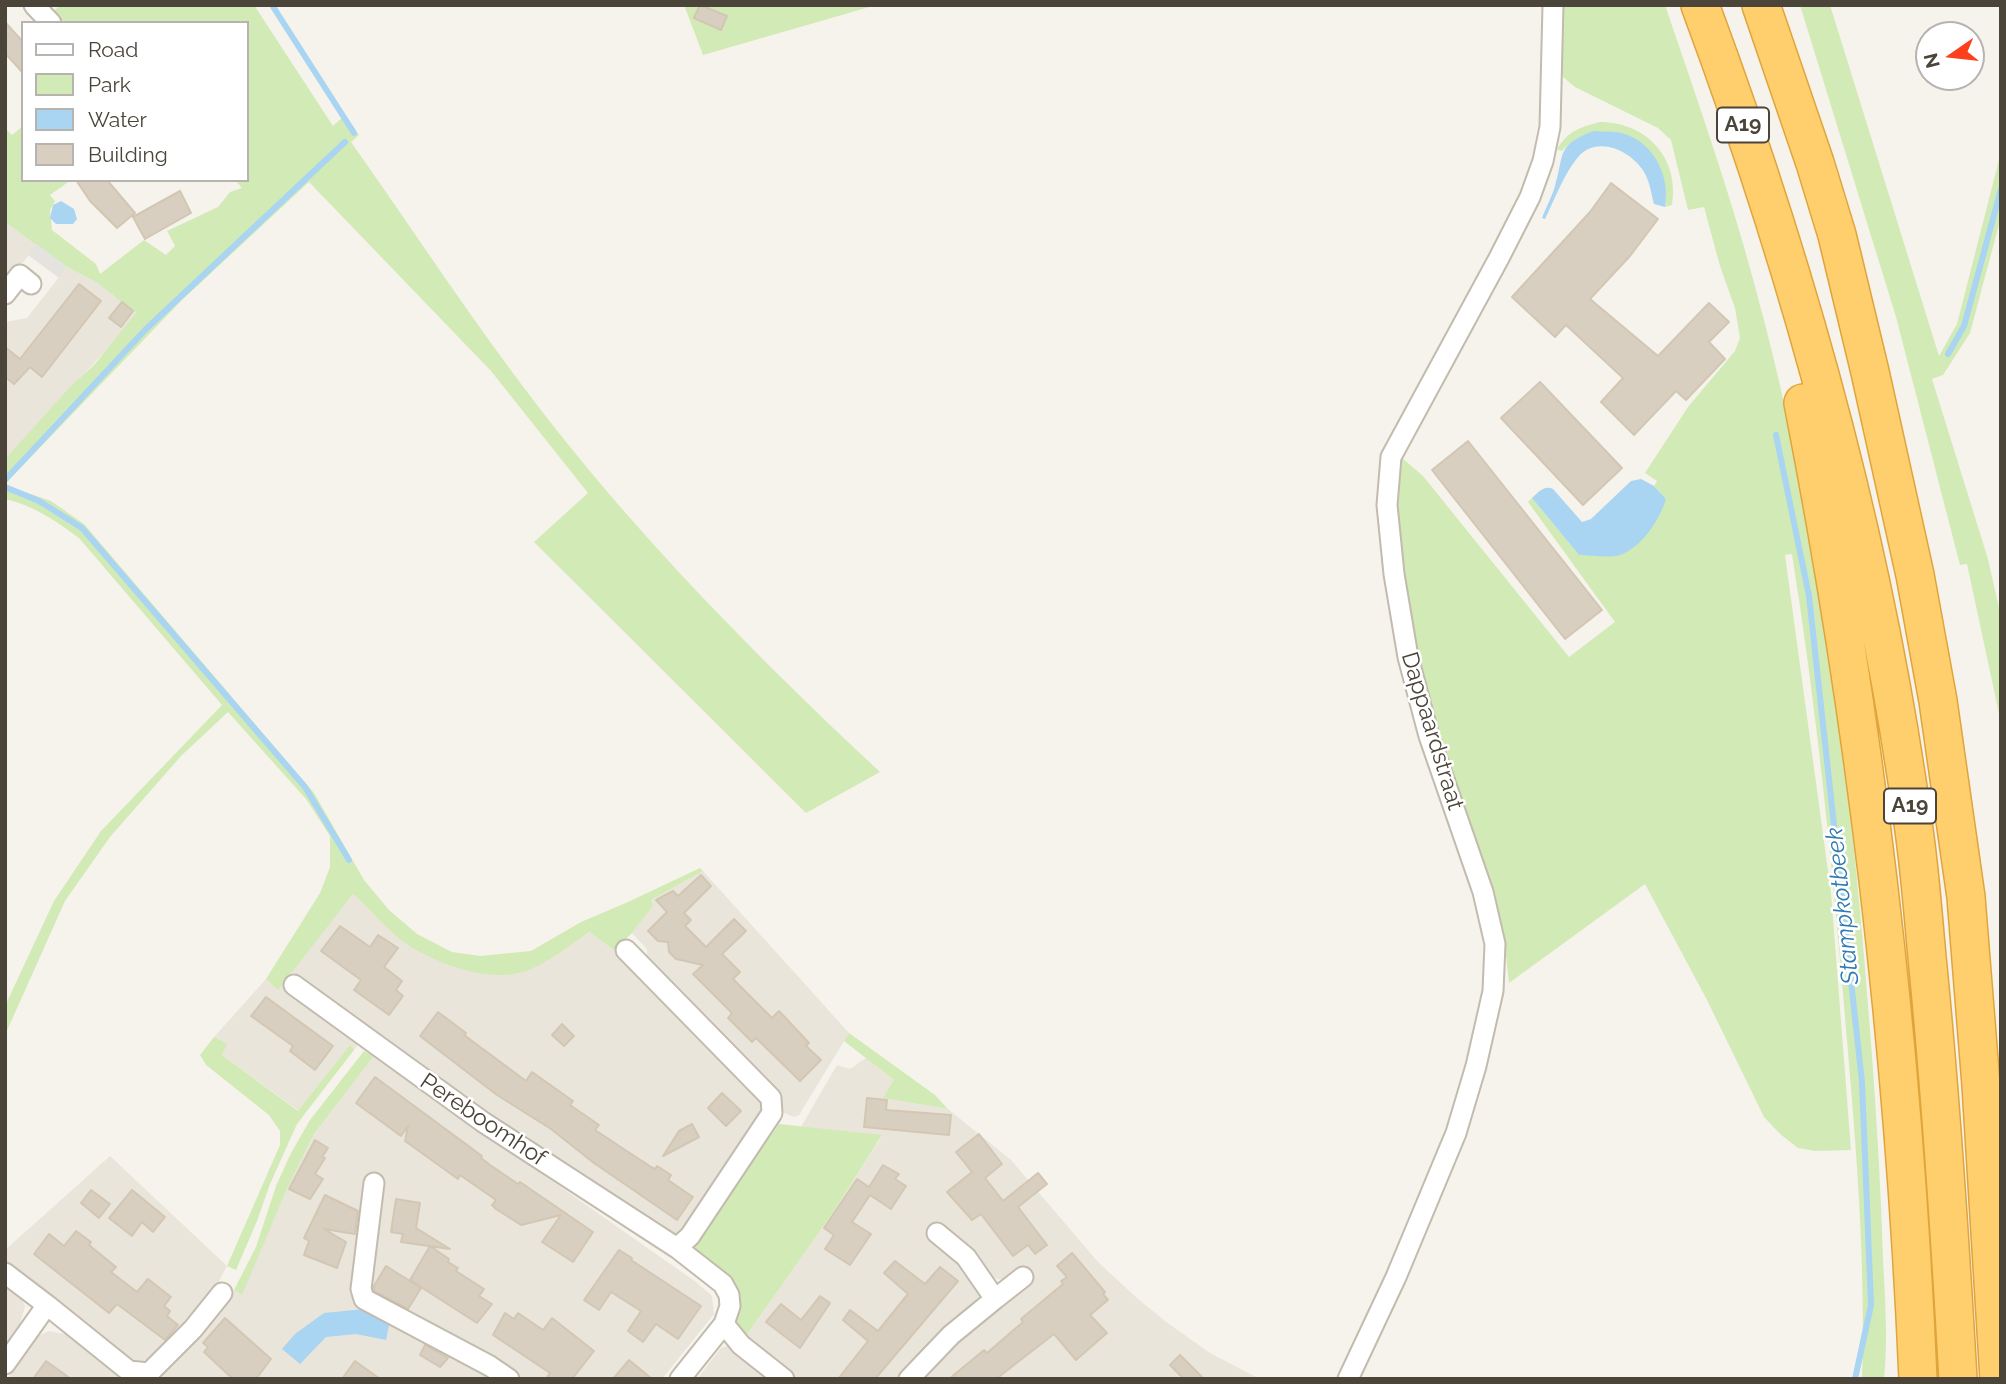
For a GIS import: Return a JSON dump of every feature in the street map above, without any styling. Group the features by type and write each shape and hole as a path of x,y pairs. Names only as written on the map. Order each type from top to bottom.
{"highway":[{"name":"A19","path":"1700,5 1732,92 1805,321 1874,591 1912,818 1941,1102 1958,1379"},
{"name":"A19","path":"1761,5 1837,235 1915,575 1936,689 1966,897 1999,1379"},
{"path":"1781,246 1799,382 1837,595 1877,875 1905,1146 1917,1379"},
{"path":"1900,1379 1914,1302"}],"street":[{"path":"34,5 49,21"},
{"name":"Dappaardstraat","path":"1348,1379 1396,1278 1456,1133 1476,1066 1493,991 1495,944 1483,891 1429,736 1408,657 1394,574 1387,505 1391,457 1499,258 1530,197 1543,161 1550,127 1553,5"},
{"path":"5,295 20,275 32,284"},
{"path":"626,950 771,1098 772,1113 690,1236 677,1248"},
{"name":"Pereboomhof","path":"294,985 483,1122 677,1248 723,1284 729,1295 730,1306 724,1324"},
{"path":"374,1183 361,1289 364,1299 490,1366 509,1379"},
{"path":"937,1233 966,1257 995,1299"},
{"path":"5,1273 130,1371 149,1373 193,1329 222,1293"},
{"path":"909,1379 951,1335 1023,1277"},
{"path":"5,1364 47,1305"},
{"path":"680,1379 724,1324 741,1345 784,1379"}],"shaded area":[{"path":"5,222 37,244 5,286"},
{"path":"37,244 67,267 59,278 28,255"},
{"path":"67,267 96,282 136,313 122,333 5,459 5,322 27,318"},
{"path":"703,871 849,1033 799,1115 794,1117 784,1113 780,1101 647,963 647,949 632,933 653,906 651,900"},
{"path":"353,894 407,945 530,969 591,932 614,950 749,1085 767,1108 681,1233 673,1236 485,1118 478,1106 362,1026 290,972"},
{"path":"266,979 278,989 282,984 359,1043 354,1050 350,1046 299,1111 222,1055 214,1037"},
{"path":"374,1056 696,1282 712,1296 714,1314 662,1379 522,1379 489,1356 356,1298 503,1379 160,1379 234,1290 241,1294 314,1134"},
{"path":"866,1058 895,1081 884,1098 948,1109 1011,1160 1098,1262 1138,1299 1210,1353 1260,1379 919,1379 959,1337 1034,1275 1027,1265 1006,1280 989,1275 935,1225 928,1236 962,1262 982,1296 901,1379 798,1379 745,1337 832,1214 882,1136 801,1127 837,1065 850,1069"},
{"path":"110,1156 227,1266 213,1292 164,1350 150,1359 138,1362 124,1356 5,1263 5,1250"},
{"path":"5,1282 17,1290 25,1306 18,1331 5,1349"},
{"path":"49,1331 69,1335 121,1379 7,1379 38,1336"},
{"path":"735,1347 775,1379 697,1379 721,1348"}],"green space":[{"path":"60,5 254,5 333,126 345,115 359,135 351,142 489,340 576,454 701,596 880,772 806,813 534,542 588,493 491,371 309,182 182,300 5,484 5,459 71,386 94,365 136,313 96,282 67,267 5,222 5,128 12,135 21,128 21,182 68,182 50,195 55,201 50,210 52,230 96,264 100,274 144,240 166,255 175,246 167,231 218,207 230,192 242,188 237,182 248,182 248,21 63,21 54,11"},
{"path":"684,5 873,5 873,6 703,55"},
{"path":"1561,5 1665,5 1733,210 1777,374 1798,471 1832,665 1855,860 1879,1158 1886,1319 1884,1379 1862,1379 1863,1291 1859,1204 1841,969 1817,731 1792,554 1785,555 1831,893 1851,1150 1816,1151 1798,1148 1764,1117 1707,1000 1645,884 1509,983 1506,955 1490,882 1418,677 1398,548 1396,494 1402,458 1423,476 1569,657 1615,622 1528,502 1532,498 1579,555 1621,555 1666,499 1654,486 1657,481 1645,473 1688,407 1735,351 1740,338 1735,308 1704,207 1688,210 1671,140 1658,128 1575,87 1563,77 1560,67"},
{"path":"1800,5 1830,5 1939,356 1957,324 2001,152 2001,217 1970,333 1943,375 1932,379 1988,559 2001,617 2001,723 1967,564 1960,565 1896,317"},
{"path":"1600,122 1632,128 1656,146 1671,172 1672,205 1665,207 1666,198 1617,132 1587,135 1562,151 1557,149 1575,131"},
{"path":"5,485 51,501 84,524 314,793 364,880 389,910 417,934 452,952 480,956 531,951 581,922 700,868 703,871 651,900 653,906 632,933 614,950 590,932 531,969 501,975 468,971 421,953 395,934 353,894 278,990 266,979 320,893 330,867 330,836 306,799 228,712 181,756 110,837 65,901 5,1035 5,1006 54,901 101,831 222,705 79,538 35,509 5,499"},
{"path":"849,1033 935,1095 948,1109 883,1098 894,1080 844,1041"},
{"path":"214,1037 227,1044 222,1055 298,1111 350,1045 354,1050 297,1124 236,1270 227,1266 280,1145 280,1131 269,1115 206,1065 200,1055"},
{"path":"364,1051 374,1056 314,1134 286,1191 242,1295 234,1290 256,1247 276,1186 291,1153 310,1120"},
{"path":"779,1124 882,1135 832,1214 745,1337 736,1326 737,1299 696,1255 694,1246"}],"water":[{"path":"1594,131 1628,135 1648,149 1656,159 1665,182 1665,207 1654,204 1646,176 1632,158 1614,149 1596,147 1579,156 1564,178 1545,219 1542,218 1554,190 1564,151 1573,141"},
{"path":"61,201 74,209 77,219 73,224 56,224 50,218 53,205"},
{"path":"1641,479 1654,486 1666,499 1660,515 1644,538 1630,550 1607,557 1579,555 1532,498 1539,491 1553,489 1582,522 1591,519 1631,481"},
{"path":"364,1309 390,1320 386,1340 356,1334 326,1337 300,1364 282,1349 295,1334 324,1313"}],"building":[{"path":"700,5 727,16 721,30 694,18"},
{"path":"5,22 21,40 21,71 5,53"},
{"path":"77,182 109,182 135,213 117,228 90,201"},
{"path":"1611,183 1658,219 1630,256 1590,299 1658,356 1709,303 1729,322 1709,342 1725,359 1686,400 1676,391 1634,435 1601,402 1623,378 1566,325 1555,337 1512,297 1590,212"},
{"path":"180,191 191,213 145,239 133,217"},
{"path":"79,284 101,301 42,377 30,367 14,384 5,377 5,347 20,359"},
{"path":"122,302 133,311 121,327 109,318"},
{"path":"1540,382 1622,468 1583,505 1501,418"},
{"path":"1468,441 1602,610 1565,639 1432,470"},
{"path":"701,875 711,886 684,913 691,920 685,926 706,947 734,919 746,931 722,954 740,972 733,979 772,1018 779,1011 809,1043 806,1046 821,1060 800,1081 756,1038 752,1042 728,1018 732,1013 693,974 703,965 676,959 669,952 668,942 658,941 648,931 667,912 656,900 673,891 678,896"},
{"path":"340,926 370,947 378,935 398,948 384,967 402,981 396,990 403,996 389,1015 354,990 361,980 321,951"},
{"path":"266,997 333,1046 315,1070 290,1051 293,1046 251,1016"},
{"path":"438,1012 526,1081 532,1072 573,1101 570,1105 599,1125 595,1130 651,1167 655,1169 657,1166 671,1175 668,1180 693,1197 677,1220 594,1163 551,1129 497,1095 420,1036"},
{"path":"562,1024 574,1036 564,1046 552,1035"},
{"path":"375,1077 482,1156 490,1165 518,1184 520,1182 593,1232 573,1262 542,1242 561,1215 521,1225 492,1205 496,1200 460,1175 458,1179 405,1141 408,1126 401,1136 356,1103"},
{"path":"722,1093 741,1111 726,1126 708,1108"},
{"path":"867,1098 887,1100 886,1110 951,1115 949,1135 864,1127"},
{"path":"692,1124 699,1137 663,1156 679,1131"},
{"path":"979,1134 1002,1164 985,1178 1003,1201 1038,1173 1047,1184 1018,1207 1047,1245 1035,1254 1028,1245 1013,1256 981,1214 972,1220 947,1192 972,1172 956,1152"},
{"path":"315,1140 328,1148 315,1174 323,1179 310,1199 289,1189"},
{"path":"883,1165 899,1174 895,1179 906,1186 891,1209 870,1195 852,1222 871,1234 850,1265 825,1249 834,1235 824,1228 857,1179 869,1187"},
{"path":"91,1190 110,1204 99,1218 81,1203"},
{"path":"132,1190 165,1217 153,1232 142,1222 132,1236 109,1218"},
{"path":"325,1195 358,1211 355,1234 324,1229 346,1242 337,1268 304,1255 309,1241 304,1238"},
{"path":"396,1199 420,1203 416,1228 450,1249 401,1242 403,1234 391,1232"},
{"path":"76,1231 116,1267 111,1272 137,1292 148,1279 171,1297 164,1306 170,1311 167,1316 178,1325 165,1340 117,1304 109,1313 34,1254 49,1234 64,1246"},
{"path":"430,1246 449,1259 448,1262 458,1268 456,1271 484,1289 479,1296 492,1304 477,1323 410,1280"},
{"path":"619,1250 701,1306 678,1339 656,1324 643,1342 628,1331 641,1311 611,1292 599,1310 584,1300"},
{"path":"1072,1253 1105,1292 1103,1294 1108,1300 1090,1315 1107,1333 1076,1360 1054,1334 996,1379 949,1379 984,1350 987,1353 1023,1322 1021,1319 1063,1284 1061,1281 1067,1277 1057,1266"},
{"path":"895,1261 925,1284 940,1267 958,1281 875,1379 838,1379 868,1341 843,1320 850,1310 878,1331 908,1294 884,1273"},
{"path":"386,1266 421,1288 408,1309 374,1291 374,1286"},
{"path":"820,1296 830,1303 800,1348 766,1322 781,1304 801,1320"},
{"path":"505,1313 514,1319 518,1313 543,1330 552,1318 594,1351 572,1379 546,1379 550,1373 493,1335"},
{"path":"225,1318 271,1359 256,1379 233,1379 204,1352 208,1347 203,1343"},
{"path":"425,1345 448,1358 440,1367 420,1355"},
{"path":"1180,1355 1204,1379 1184,1379 1170,1365"},
{"path":"629,1360 652,1379 613,1379"},
{"path":"46,1361 71,1379 33,1379"},
{"path":"355,1361 380,1379 342,1379"}],"waterway":[{"path":"272,5 354,133"},
{"path":"5,480 146,329 345,142"},
{"name":"Stampkotbeek","path":"1948,354 1964,326 2001,189"},
{"name":"Stampkotbeek","path":"1776,435 1809,596 1862,1082 1871,1305 1855,1379"},
{"path":"5,487 39,501 82,528 305,787 349,860"}]}
